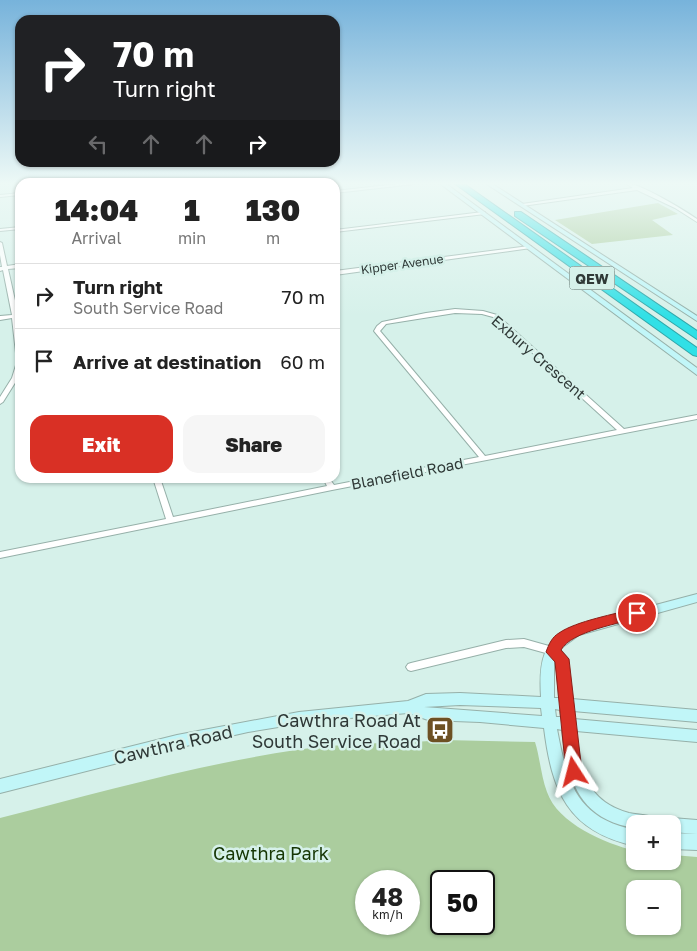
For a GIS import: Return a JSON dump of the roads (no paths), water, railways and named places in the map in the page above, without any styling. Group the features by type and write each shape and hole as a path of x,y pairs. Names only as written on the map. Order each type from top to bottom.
{"highway":[{"name":"QEW","path":"521,227 697,352"},
{"name":"QEW","path":"537,227 697,335"}],"street":[{"path":"340,230 365,227"},
{"path":"502,227 697,372"},
{"path":"556,227 697,319"},
{"path":"0,230 15,228"},
{"path":"0,243 3,268 15,309"},
{"name":"Kipper Avenue","path":"340,271 529,247"},
{"name":"Exbury Crescent","path":"484,459 378,331 379,326 384,323 465,310 483,311 495,316 622,431"},
{"path":"0,318 15,316"},
{"path":"0,402 15,380"},
{"name":"Blanefield Road","path":"0,555 697,417"},
{"path":"158,483 170,520"},
{"path":"329,483 332,488"},
{"path":"626,836 611,832 598,824 581,811 569,797 558,770 546,684 548,658 557,643 564,636 576,630 697,598"},
{"path":"411,667 506,644 524,643 553,652 562,659 574,772 581,788 589,799 614,816 626,819"},
{"name":"Cawthra Road","path":"0,786 136,751 285,720 408,707 426,700 460,699 548,702 697,716"},
{"name":"Cawthra Road","path":"408,707 428,714 697,736"},
{"path":"681,826 697,827"},
{"path":"681,841 697,842"}],"place":[{"name":"Cawthra Road At South Service Road","path":"440,730"}],"park label":[{"name":"Cawthra Park","path":"271,853"}]}
